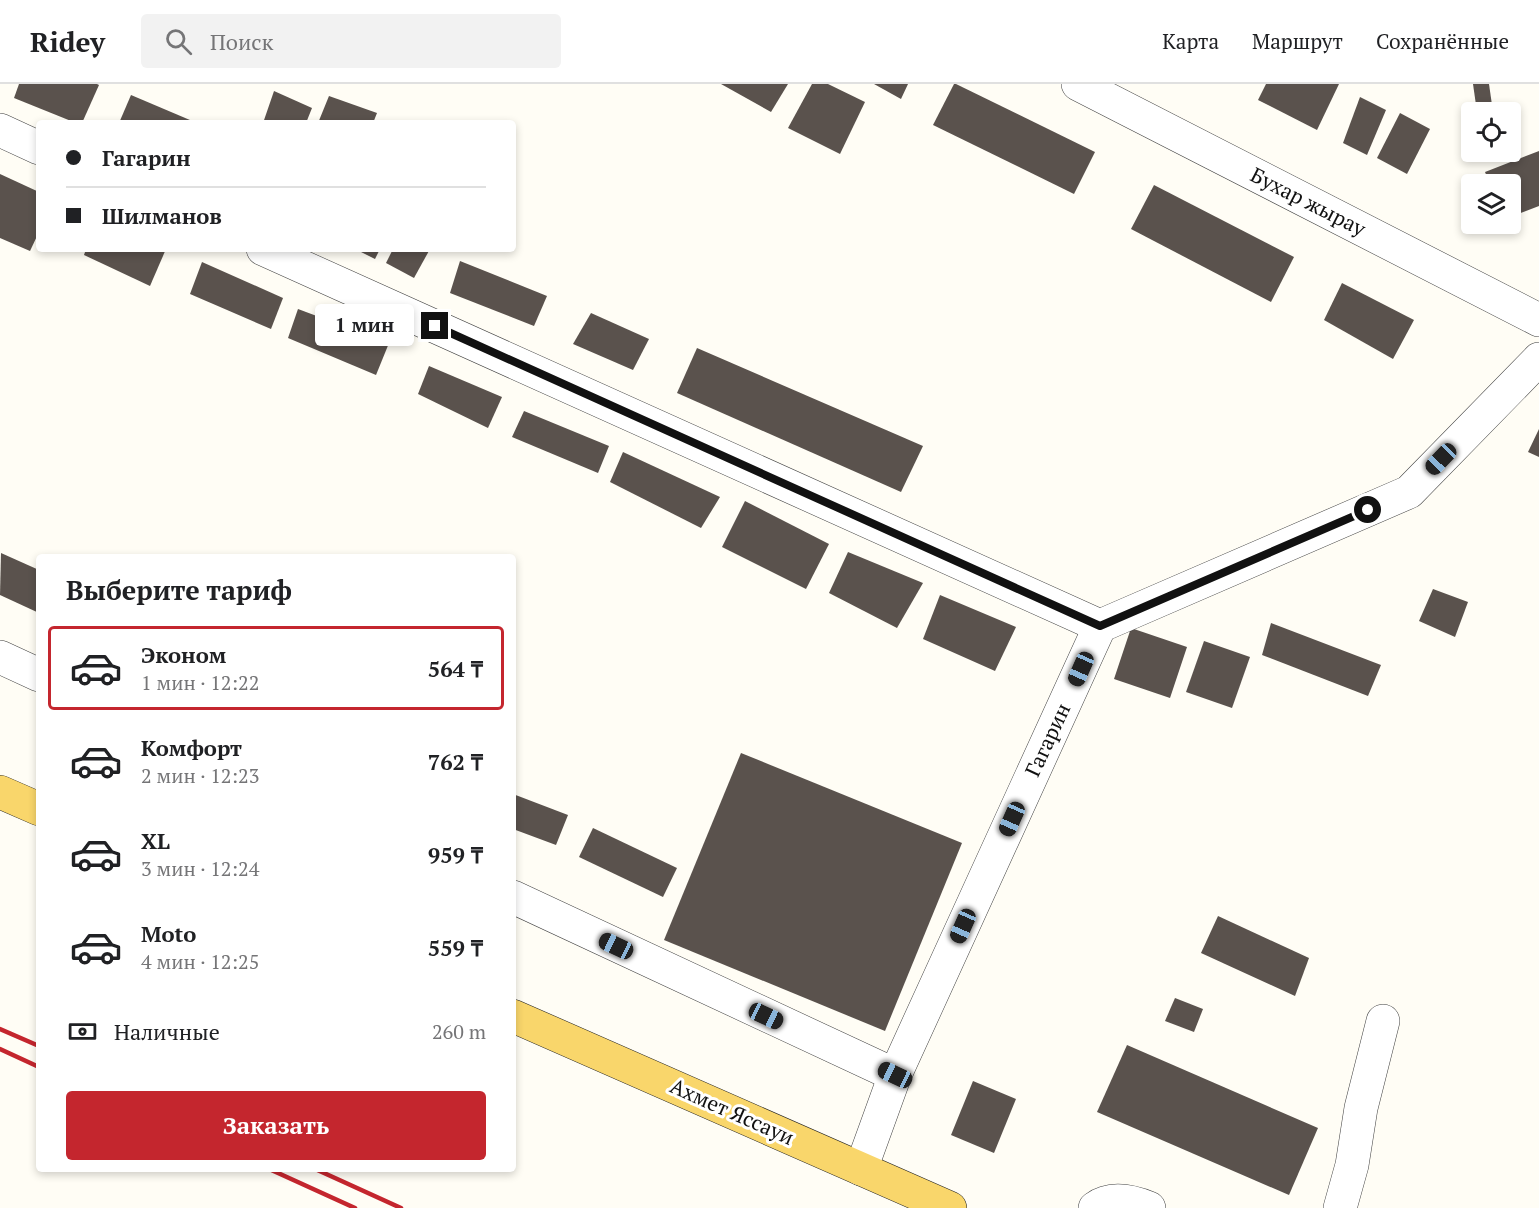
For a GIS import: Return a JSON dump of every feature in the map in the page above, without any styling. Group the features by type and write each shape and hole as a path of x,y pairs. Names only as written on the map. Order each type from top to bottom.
{"main road":[{"path":"0,792 36,808"},
{"name":"Ахмет Яссауи","path":"516,1017 950,1208"}],"street":[{"name":"Бухар жырау","path":"1078,84 1539,320"},
{"path":"0,130 36,147"},
{"path":"270,252 1100,626 1409,492 1539,359"},
{"name":"Гагарин","path":"861,1169 895,1075 1100,626"},
{"path":"0,657 36,674"},
{"path":"516,898 895,1075"},
{"path":"1340,1208 1352,1165 1361,1108 1383,1021"},
{"path":"1095,1208 1114,1200 1149,1208"}],"building":[{"path":"19,84 99,85 83,120 69,120 14,98"},
{"path":"721,84 788,84 771,112"},
{"path":"812,84 828,84 865,102 840,154 788,128"},
{"path":"874,84 908,84 901,99"},
{"path":"954,84 1095,152 1074,194 933,125"},
{"path":"1266,84 1339,84 1317,130 1258,100"},
{"path":"1473,84 1489,84 1492,102 1476,102"},
{"path":"274,91 312,108 307,120 264,120"},
{"path":"131,95 190,120 120,120"},
{"path":"329,96 377,113 374,120 319,120"},
{"path":"1360,97 1386,110 1367,155 1343,143"},
{"path":"1400,113 1430,129 1407,174 1377,158"},
{"path":"1539,151 1539,206 1521,213 1521,174 1486,174 1485,172 1511,162 1521,162 1521,158"},
{"path":"0,174 36,191 36,238 30,251 0,238"},
{"path":"1154,185 1294,257 1271,302 1131,229"},
{"path":"85,252 165,252 150,286 84,255"},
{"path":"361,252 378,252 375,259"},
{"path":"392,252 428,252 414,278 386,263"},
{"path":"460,261 547,296 534,326 450,293"},
{"path":"202,262 283,298 271,329 190,294"},
{"path":"1342,283 1414,320 1393,359 1324,320"},
{"path":"298,309 389,343 376,375 288,338"},
{"path":"591,313 649,339 633,370 573,344"},
{"path":"697,348 923,446 901,492 677,393"},
{"path":"429,366 502,397 488,428 418,394"},
{"path":"524,411 609,446 598,473 512,437"},
{"path":"1539,429 1539,457 1528,452"},
{"path":"623,452 720,497 701,528 610,482"},
{"path":"745,501 829,544 806,589 722,547"},
{"path":"848,552 923,583 897,628 829,593"},
{"path":"1,553 36,569 36,612 0,595"},
{"path":"1433,589 1468,602 1455,637 1419,621"},
{"path":"940,595 1016,627 995,671 923,639"},
{"path":"1271,623 1381,665 1368,696 1262,655"},
{"path":"1131,628 1187,647 1170,698 1114,679"},
{"path":"1204,641 1250,657 1232,708 1186,692"},
{"path":"741,753 962,843 885,1031 664,940"},
{"path":"516,795 568,815 556,845 516,830"},
{"path":"593,828 677,868 663,897 579,857"},
{"path":"1218,916 1309,958 1295,996 1201,953"},
{"path":"1175,998 1203,1009 1194,1032 1165,1021"},
{"path":"1127,1045 1318,1128 1289,1195 1097,1112"},
{"path":"973,1081 1016,1099 994,1153 951,1135"}],"railway":[{"path":"0,1029 36,1045"},
{"path":"0,1049 36,1066"},
{"path":"276,1172 355,1208"},
{"path":"322,1172 401,1208"}],"route":[{"path":"435,326 1100,626 1368,510"}]}
